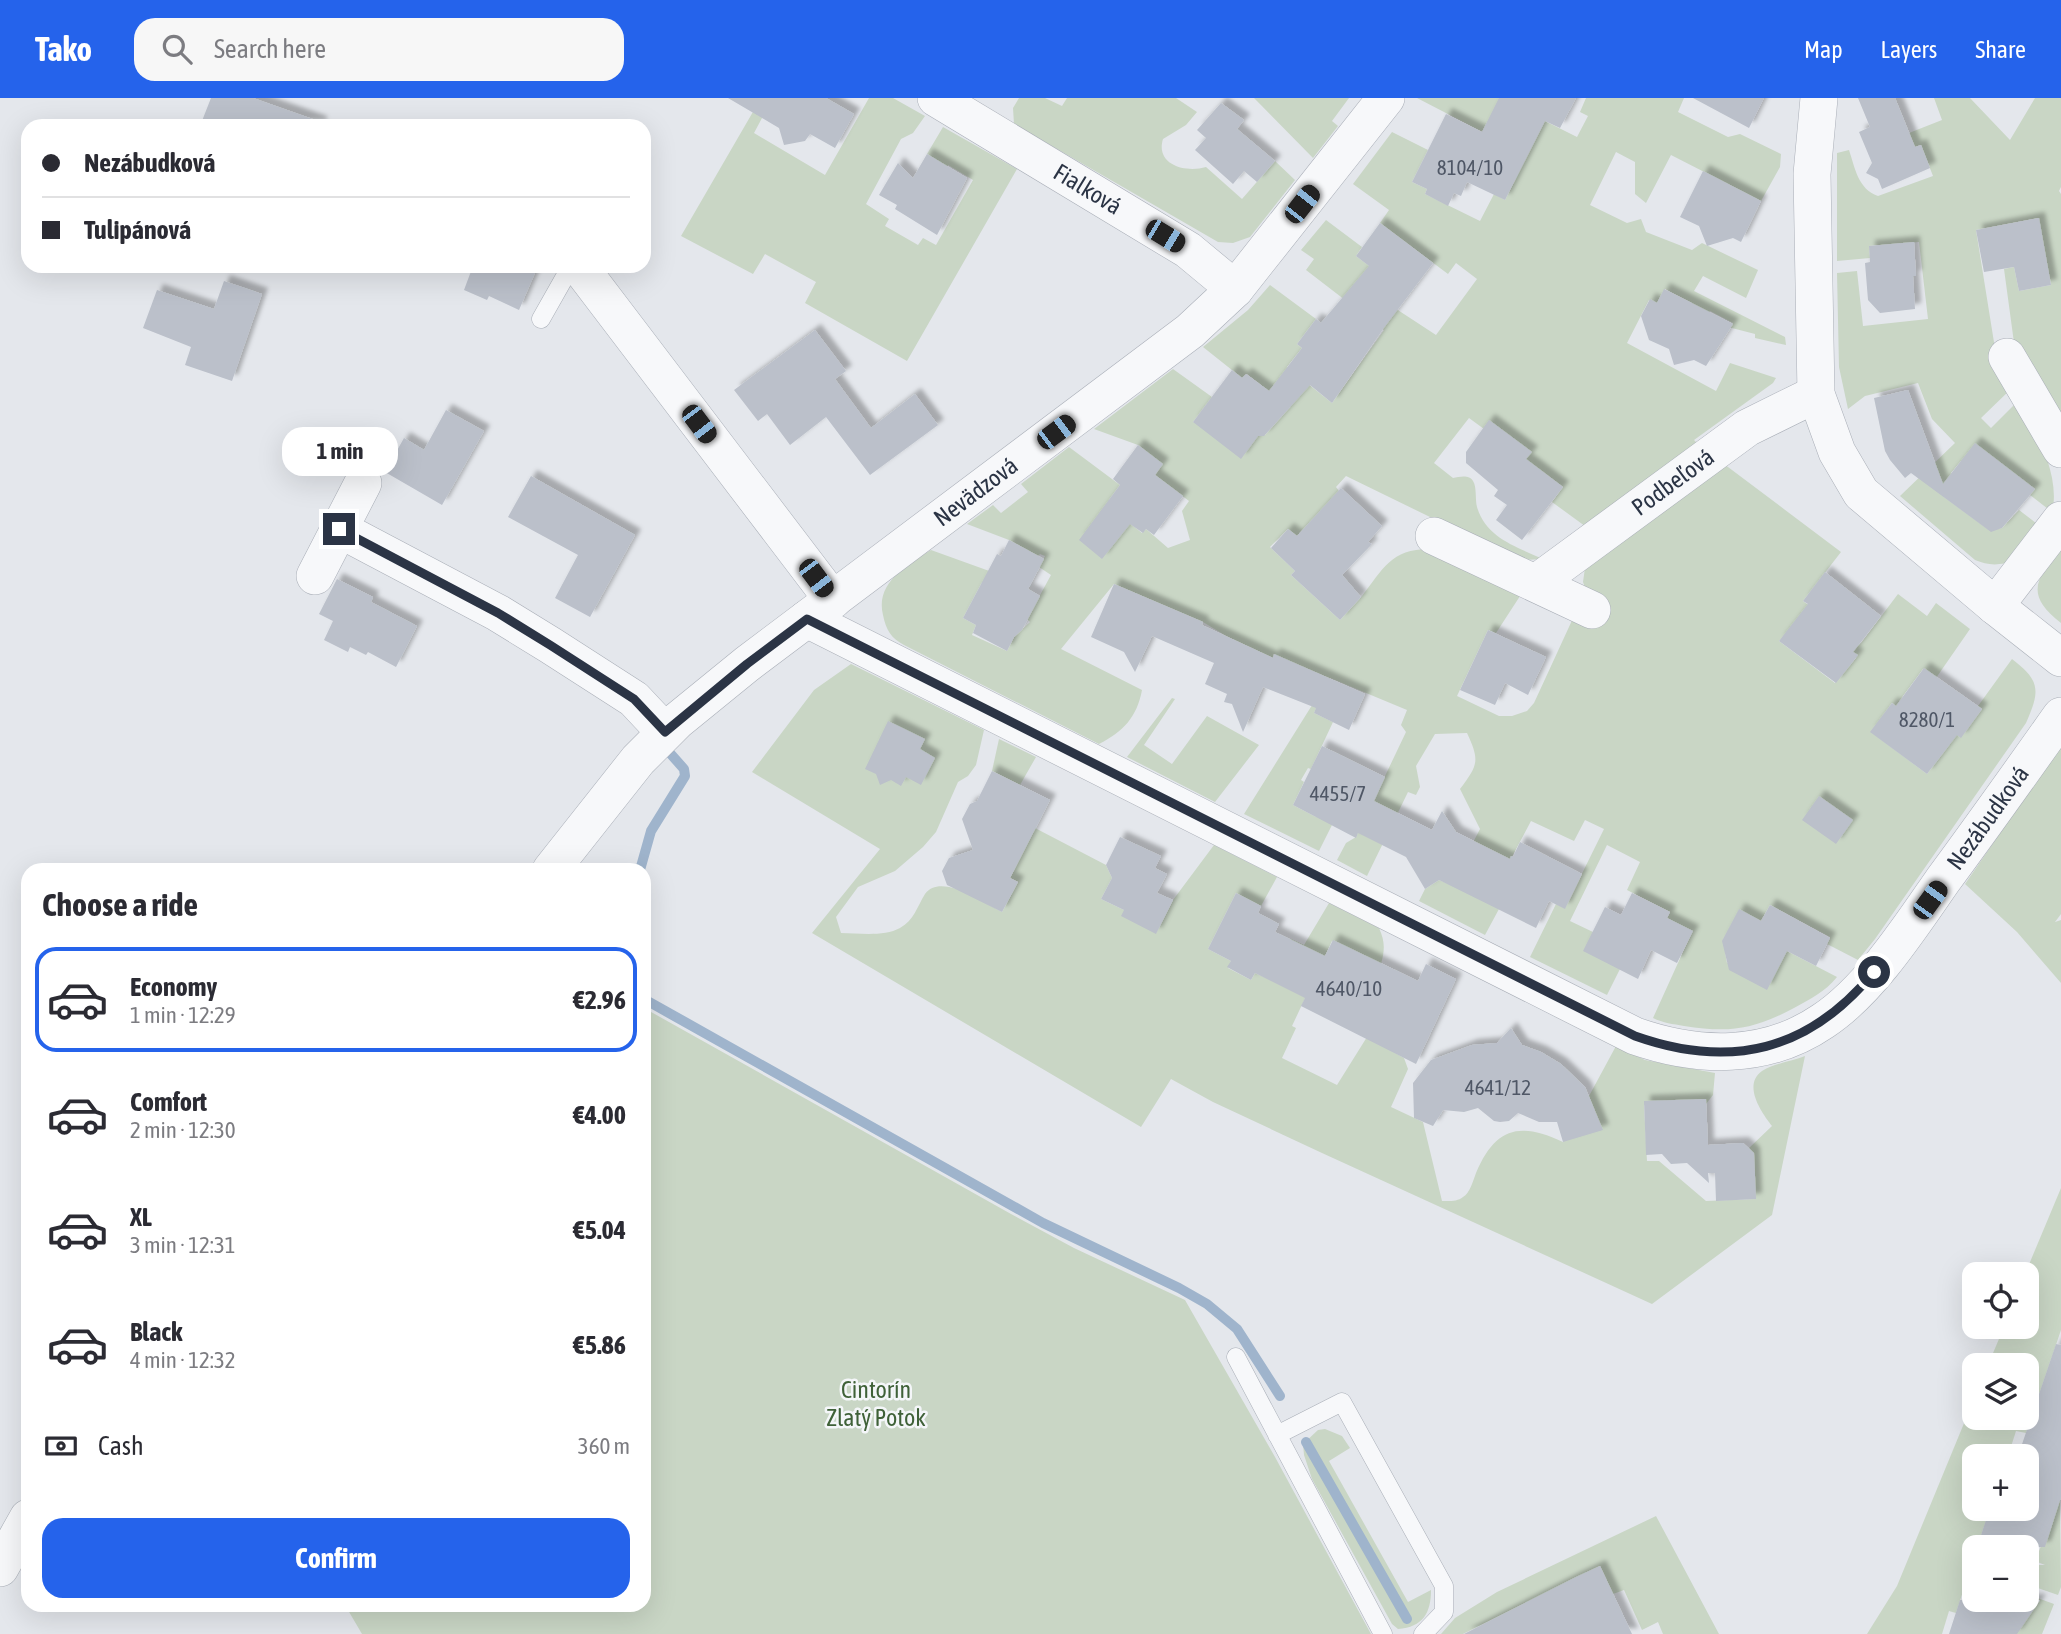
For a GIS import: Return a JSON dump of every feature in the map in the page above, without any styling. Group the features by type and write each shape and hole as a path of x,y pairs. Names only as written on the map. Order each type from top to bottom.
{"street":[{"name":"Fialková","path":"936,98 1188,250 1235,289"},
{"name":"Nevädzová","path":"557,863 638,760 665,732 747,664 1190,331 1235,289 1386,98"},
{"path":"1819,98 1812,174 1815,394 1837,452 1861,493 2061,658"},
{"name":"Nezábudková","path":"584,273 820,609 1635,1036 1661,1045 1697,1051 1746,1051 1783,1042 1824,1021 1861,988 1900,941 2061,716"},
{"path":"2007,357 2061,449"},
{"name":"Podbeľová","path":"1536,583 1747,428 1815,394"},
{"path":"315,576 363,483"},
{"path":"1995,606 2061,520"},
{"path":"339,529 498,613 550,645 634,699 665,732"},
{"path":"1434,536 1592,610"},
{"path":"0,1568 21,1530"}],"lane":[{"path":"541,320 566,273"},
{"path":"1236,1357 1383,1634"},
{"path":"1277,1435 1342,1402 1444,1586 1444,1612 1423,1634"}],"green space":[{"path":"761,98 762,118 754,133 825,175 869,98 893,98 925,116 913,133 901,139 866,204 889,219 885,226 918,245 923,238 936,245 973,180 927,154 943,127 1017,169 907,361 805,303 816,282 765,254 753,274 681,236"},
{"path":"1019,98 1045,98 1062,106 1067,98 1176,98 1197,112 1186,125 1163,139 1162,148 1168,161 1181,168 1206,167 1242,199 1275,161 1295,180 1250,237 1233,243 1218,242 1014,124 1013,108"},
{"path":"1254,98 1349,98 1332,121 1338,126 1313,158"},
{"path":"1417,98 1499,98 1577,137 1588,116 1580,112 1586,98 1684,98 1678,112 1728,137 1740,134 1781,154 1780,167 1761,201 1671,155 1646,203 1635,194 1635,162 1616,152 1590,205 1627,223 1641,219 1646,232 1692,250 1702,243 1758,270 1746,298 1703,276 1694,291 1785,337 1786,345 1755,338 1755,334 1728,327 1733,323 1710,311 1709,314 1665,289 1657,303 1649,300 1627,343 1716,391 1730,363 1776,378 1773,383 1694,440 1701,447 1589,529 1552,502 1563,487 1469,418 1434,463 1453,478 1471,479 1477,507 1487,527 1504,540 1543,559 1523,560 1512,557 1346,476 1336,487 1339,491 1297,536 1288,529 1270,547 1295,571 1291,575 1340,620 1389,562 1416,550 1429,549 1522,593 1496,633 1488,630 1457,696 1499,716 1512,716 1527,711 1534,703 1586,590 1583,582 1585,568 1724,464 1841,552 1803,601 1810,606 1779,641 1835,683 1856,658 1851,651 1861,643 1898,594 1927,616 1936,603 1970,629 1936,678 1923,669 1903,696 1898,708 1892,703 1871,732 1927,774 1949,745 1950,730 1961,737 1982,709 1978,706 2012,659 2033,680 2034,703 2026,723 1858,960 1827,944 1830,937 1770,905 1761,921 1739,910 1723,940 1729,943 1725,952 1727,963 1787,951 1837,977 1811,998 1766,1021 1740,1028 1715,1029 1672,1024 1653,1018 1692,932 1667,918 1670,912 1627,890 1640,862 1607,845 1570,921 1593,932 1620,969 1607,995 1530,957 1556,904 1565,908 1604,829 1585,820 1574,841 1531,821 1499,881 1499,909 1485,935 1419,901 1425,889 1439,880 1451,885 1480,829 1460,789 1471,774 1475,762 1474,750 1467,733 1435,734 1416,766 1420,787 1416,795 1408,792 1367,876 1337,860 1346,843 1356,837 1406,732 1401,725 1407,710 1330,678 1314,713 1333,722 1311,769 1308,768 1301,780 1304,782 1293,805 1316,817 1335,819 1319,851 1244,814 1329,678 1274,655 1273,658 1203,622 1114,584 1061,649 1142,690 1137,708 1128,723 1099,744 904,645 892,636 886,625 882,604 888,584 903,569 931,550 992,572 981,584 963,618 976,625 972,635 1007,651 1014,637 1030,622 1027,619 1051,575 1039,567 1045,556 1038,556 1009,540 967,524 993,505 1001,513 1028,492 1021,484 1069,447 1120,485 1109,500 1142,533 1146,529 1168,548 1190,540 1182,511 1189,501 1155,475 1162,464 1138,445 1094,429 1173,369 1212,397 1193,422 1265,435 1290,407 1247,374 1242,378 1203,347 1248,310 1270,285 1316,319 1297,344 1302,348 1287,367 1332,403 1384,330 1306,270 1314,259 1301,250 1326,220 1362,247 1356,256 1376,271 1381,299 1436,335 1477,279 1456,263 1448,274 1380,223 1389,210 1353,184 1392,132 1428,150 1412,182 1427,189 1425,194 1480,221 1494,194 1505,200 1527,155"},
{"path":"1934,98 1970,98 2010,140 2035,98 2061,98 2061,424 2015,350 2004,269 2014,267 2019,291 2051,285 2038,218 1976,230 1997,361 2012,388 1981,418 1991,428 2019,400 2039,439 2053,484 2052,512 2030,495 2035,489 1961,461 1951,473 1958,479 1944,497 1989,530 2002,528 2019,510 2041,527 2001,564 1975,560 1900,496 1955,443 1932,419 1918,383 1865,396 1848,409 1839,367 1837,273 1857,271 1863,326 1928,319 1919,242 1869,246 1870,258 1837,261 1837,153 1849,150 1862,183 1878,196 1933,176 1921,145 1915,147 1909,133 1942,120"},
{"path":"2061,549 2061,623 2042,604 2038,587 2045,569"},
{"path":"851,664 984,730 976,765 968,776 958,782 936,832 895,871 858,887 836,917 841,933 879,934 894,931 912,917 925,894 932,888 941,886 963,891 1002,912 1018,882 1010,878 1035,828 1106,865 1112,878 1101,899 1124,910 1156,933 1173,900 1214,845 1277,877 1261,906 1236,893 1208,949 1231,961 1228,968 1251,980 1255,973 1271,980 1291,939 1304,945 1329,903 1379,928 1384,946 1381,964 1332,941 1292,1026 1296,1028 1282,1058 1337,1085 1367,1037 1404,1058 1408,1069 1391,1107 1423,1122 1442,1201 1461,1199 1465,1195 1491,1146 1510,1133 1534,1132 1563,1142 1595,1112 1589,1096 1616,1046 1645,1060 1715,1073 1713,1095 1706,1104 1702,1099 1644,1105 1647,1161 1659,1161 1706,1201 1755,1199 1754,1154 1749,1148 1772,1126 1756,1099 1756,1077 1777,1064 1805,1056 1772,1215 1652,1304 1322,1153 1213,1102 1171,1079 1141,1127 812,933 880,849 752,772 814,690"},
{"path":"1172,698 1175,699 1144,745 1172,764 1207,716 1259,745 1215,802 1127,757"},
{"path":"999,739 1036,757 1020,785 992,771"},
{"path":"2061,745 2061,914 2055,922 2061,920 2061,983 2017,932 1965,884"},
{"name":"Cintorín Zlatý Potok","path":"651,1012 1074,1248 1185,1300 1275,1457 1371,1634 362,1634 349,1612 651,1612"},
{"path":"2061,1188 2061,1330 2039,1395 2039,1353 1993,1353 1999,1339 2039,1339 2039,1262 2030,1262"},
{"path":"1962,1428 2027,1430 2026,1433 2016,1431 2012,1444 1962,1444 1962,1521 1986,1521 1981,1535 1962,1535 1962,1594 1956,1613 1949,1611 1942,1634 1867,1634 1897,1586"},
{"path":"1325,1429 1342,1436 1350,1448 1329,1461 1408,1602 1431,1590 1427,1612 1414,1625 1398,1629 1392,1624 1312,1479 1303,1444 1318,1430"},
{"path":"2060,1499 2061,1587 2058,1595 2039,1588 2039,1565 2045,1565 2039,1563 2039,1551"},
{"path":"1656,1516 1719,1634 1663,1634 1658,1622 1642,1630 1624,1590 1613,1594 1600,1566 1463,1634 1441,1634 1455,1618 1497,1592"},
{"path":"2039,1599 2054,1604 2042,1634 2004,1634 2023,1612 2039,1612"}],"building":[{"path":"211,98 253,98 312,119 203,119"},
{"path":"728,98 826,98 854,114 835,148 810,134 805,141 784,145 779,128"},
{"path":"1499,98 1576,98 1560,128 1545,121 1505,200 1467,182 1461,196 1454,193 1448,206 1425,194 1427,189 1412,182 1446,114 1482,132"},
{"path":"1693,98 1764,98 1749,128"},
{"path":"1858,98 1895,98 1915,147 1921,145 1930,168 1882,189 1878,179 1866,173 1872,163 1859,132 1870,127"},
{"path":"1221,103 1244,120 1237,129 1275,161 1257,182 1244,171 1233,184 1195,150 1206,138 1197,130"},
{"path":"927,154 967,178 937,235 895,209 897,205 879,195 898,163 913,178"},
{"path":"1703,171 1761,201 1741,242 1733,238 1707,246 1699,226 1680,217"},
{"path":"2039,218 2051,285 2019,291 2014,267 1984,272 1976,230"},
{"path":"1380,223 1433,263 1332,403 1310,385 1264,436 1258,436 1241,459 1193,422 1232,370 1242,378 1246,374 1269,391 1302,348 1297,344 1316,319 1321,323 1369,266 1356,256"},
{"path":"1914,242 1915,309 1880,313 1868,300 1865,263 1870,262 1869,246"},
{"path":"470,273 535,273 519,310 489,296 487,300 464,290"},
{"path":"224,281 262,294 232,381 185,365 191,347 143,328 157,290 214,309"},
{"path":"1664,289 1733,324 1706,366 1694,360 1674,365 1669,349 1649,340 1641,316 1650,299 1657,303"},
{"path":"815,330 846,371 835,379 871,428 915,394 938,425 870,475 826,417 790,445 767,414 758,421 734,390"},
{"path":"1908,390 1943,484 1975,443 2035,489 2002,528 1991,532 1911,473 1905,478 1890,460 1885,451 1874,398"},
{"path":"446,410 484,431 442,505 385,472 404,438 424,450"},
{"path":"1489,420 1532,452 1526,459 1563,487 1522,540 1496,520 1507,505 1494,496 1498,490 1466,463 1466,452"},
{"path":"1138,445 1163,464 1155,475 1183,496 1154,535 1146,529 1143,533 1130,524 1102,559 1079,540 1120,485 1113,479"},
{"path":"531,476 635,535 590,617 555,598 578,555 508,517"},
{"path":"1341,488 1382,526 1368,542 1372,544 1342,575 1361,597 1340,620 1291,575 1295,571 1271,548 1288,529 1297,536"},
{"path":"1009,540 1044,559 1028,589 1040,596 1007,651 973,633 976,625 963,618 997,554 1001,556"},
{"path":"1825,572 1881,616 1853,652 1858,655 1836,683 1779,641 1808,604 1803,601"},
{"path":"337,579 373,597 371,602 417,626 396,667 368,652 366,655 350,647 348,652 324,640 333,621 319,614"},
{"path":"1114,584 1203,622 1202,625 1273,658 1274,654 1365,694 1349,730 1314,713 1316,708 1263,687 1243,732 1232,704 1224,702 1227,694 1205,684 1214,663 1152,636 1135,672 1124,652 1091,637"},
{"path":"1488,630 1546,657 1528,695 1505,683 1495,705 1460,690"},
{"path":"1924,668 1982,709 1961,738 1957,735 1927,774 1870,732 1892,703 1896,706"},
{"path":"888,721 925,739 920,749 935,758 921,785 906,777 901,786 891,780 880,785 876,774 865,769"},
{"path":"1322,746 1385,777 1374,801 1432,830 1442,811 1456,832 1510,859 1520,842 1582,874 1565,909 1549,901 1536,928 1439,880 1425,889 1406,857 1358,833 1356,838 1293,805"},
{"path":"992,771 1050,800 1010,878 1018,882 1002,912 947,885 942,871 949,858 973,850 962,819 970,804 977,801"},
{"path":"1819,796 1853,820 1836,844 1802,820"},
{"path":"1120,837 1161,856 1155,868 1167,874 1157,893 1173,900 1156,934 1121,916 1124,910 1101,899 1112,878 1106,865"},
{"path":"1236,893 1261,906 1258,913 1279,924 1275,932 1325,956 1333,940 1418,981 1426,964 1456,979 1416,1064 1301,1006 1305,998 1255,973 1251,980 1227,967 1231,961 1208,949"},
{"path":"1632,893 1670,912 1667,918 1693,931 1677,963 1651,950 1638,979 1583,951 1605,907 1621,915"},
{"path":"1770,905 1830,938 1816,966 1787,951 1767,990 1729,970 1722,941 1739,909 1761,921"},
{"path":"1511,1028 1522,1045 1561,1064 1585,1087 1603,1130 1563,1142 1557,1122 1539,1122 1518,1113 1509,1121 1500,1122 1494,1121 1478,1108 1464,1112 1443,1110 1433,1126 1414,1118 1413,1083 1431,1060 1472,1045 1497,1043"},
{"path":"1706,1099 1708,1145 1743,1143 1754,1153 1756,1199 1716,1201 1715,1173 1708,1173 1709,1183 1687,1163 1671,1164 1662,1154 1646,1155 1644,1101"},
{"path":"2056,1344 2061,1345 2061,1497 2045,1547 2039,1547 2039,1535 1981,1535 1986,1521 2039,1521 2039,1444 2022,1444 2027,1430 2039,1430 2039,1394"},
{"path":"1600,1566 1632,1634 1464,1634 1576,1577"},
{"path":"1960,1600 1962,1612 2032,1612 2017,1634 1949,1634"}],"waterway":[{"path":"642,863 651,831 685,776 684,769 669,752"},
{"path":"651,1003 1043,1223 1207,1304 1237,1329 1280,1396"},
{"path":"1306,1442 1407,1619"}],"route":[{"path":"339,529 498,613 550,645 634,699 665,732 747,664 807,619 1635,1036 1661,1045 1697,1051 1746,1051 1783,1042 1824,1021 1861,988 1874,972"}]}
